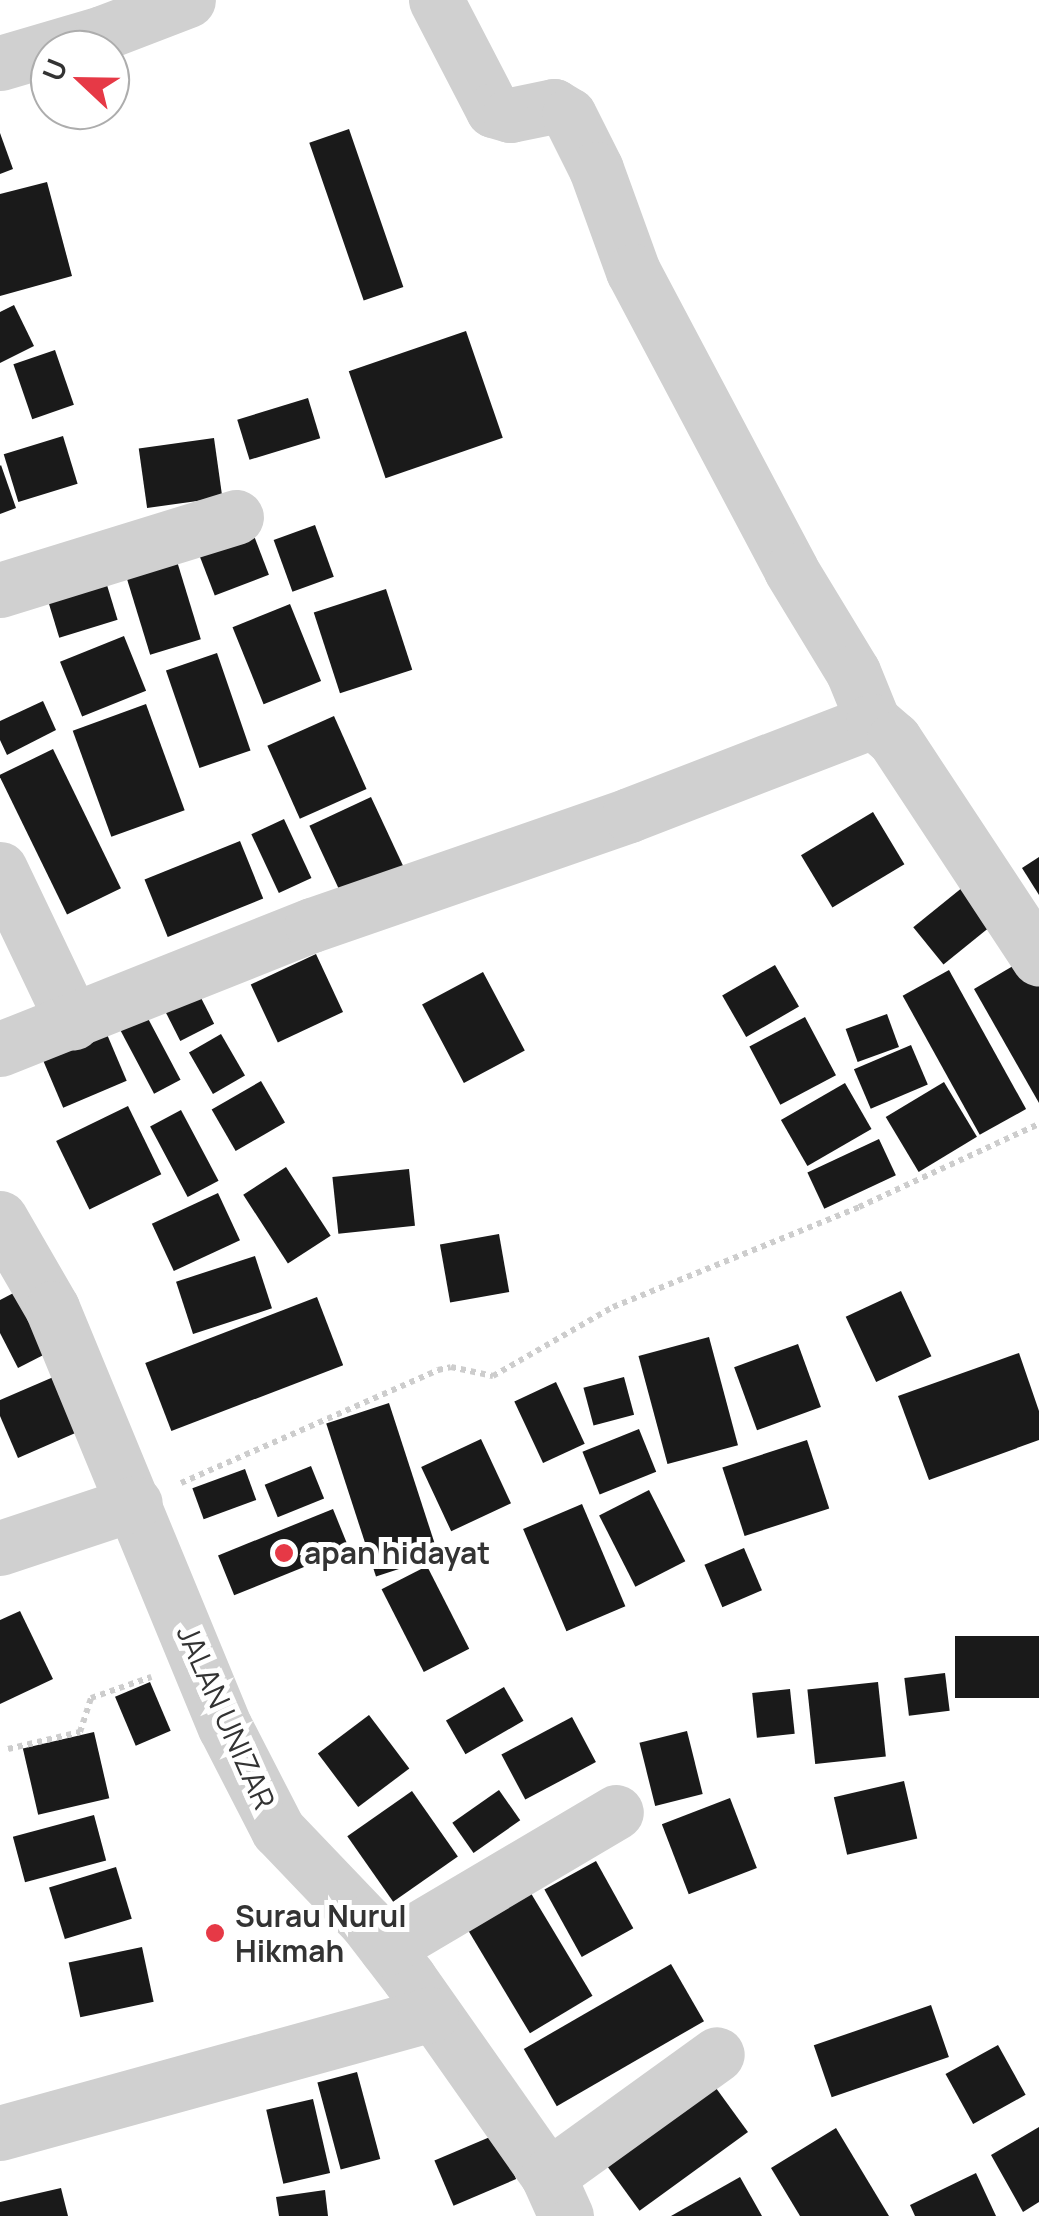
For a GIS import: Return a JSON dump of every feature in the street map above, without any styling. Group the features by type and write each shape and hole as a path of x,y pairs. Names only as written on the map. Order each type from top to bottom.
{"street":[{"path":"0,62 102,34 188,0"},
{"path":"436,0 493,110 510,115 554,106 569,115 596,169 641,286 791,570 853,672 873,721 894,739 1039,960"},
{"path":"0,590 236,518"},
{"path":"0,1050 312,925 630,815 873,721"},
{"path":"0,868 74,1022"},
{"name":"JALAN UNIZAR","path":"0,1218 52,1308 225,1727 278,1830 386,1948 557,2196"},
{"path":"0,1548 134,1504"},
{"path":"386,1948 616,1812"},
{"path":"0,2133 431,2014"},
{"path":"557,2196 717,2054"}],"path":[{"path":"134,1504 438,1370 451,1367 493,1376 613,1307 842,1214 1039,1124"},
{"path":"8,1749 80,1732 86,1722 86,1705 94,1696 200,1661"}],"building":[{"path":"349,129 403,287 364,301 309,143"},
{"path":"0,133 13,169 0,174"},
{"path":"47,182 72,276 0,296 0,194"},
{"path":"14,305 34,346 0,363 0,312"},
{"path":"466,331 503,438 386,478 349,371"},
{"path":"55,350 74,405 32,419 13,364"},
{"path":"308,398 320,438 250,460 237,420"},
{"path":"63,436 78,484 18,502 4,454"},
{"path":"214,438 222,497 147,508 139,449"},
{"path":"0,466 16,508 0,514"},
{"path":"315,525 334,577 292,592 274,540"},
{"path":"251,528 269,575 215,595 197,549"},
{"path":"176,558 201,639 150,655 125,573"},
{"path":"103,572 118,620 59,638 45,590"},
{"path":"386,589 412,670 340,693 314,612"},
{"path":"290,604 321,681 264,704 233,627"},
{"path":"124,636 146,691 82,717 60,662"},
{"path":"217,653 251,750 199,768 166,671"},
{"path":"43,701 56,730 7,755 0,740 0,721"},
{"path":"146,704 185,810 111,837 73,731"},
{"path":"334,716 367,789 300,819 267,746"},
{"path":"53,749 121,888 67,915 0,777"},
{"path":"371,797 405,870 343,898 309,826"},
{"path":"873,812 904,864 832,908 801,855"},
{"path":"284,819 311,878 279,893 251,834"},
{"path":"240,841 263,898 168,937 145,880"},
{"path":"1039,857 1039,895 1022,868"},
{"path":"963,887 993,924 943,965 913,927"},
{"path":"316,954 343,1012 278,1042 251,984"},
{"path":"1025,959 1039,983 1039,1103 974,989"},
{"path":"775,965 799,1007 746,1037 722,996"},
{"path":"949,970 1026,1109 980,1135 903,996"},
{"path":"483,972 525,1051 464,1083 422,1004"},
{"path":"196,988 214,1024 180,1041 162,1005"},
{"path":"143,1009 181,1080 154,1094 117,1023"},
{"path":"887,1014 899,1047 858,1062 846,1029"},
{"path":"805,1017 836,1075 780,1105 749,1047"},
{"path":"106,1032 127,1081 63,1108 42,1059"},
{"path":"221,1034 245,1076 213,1094 189,1052"},
{"path":"911,1045 928,1085 871,1109 854,1069"},
{"path":"261,1081 285,1123 236,1151 212,1110"},
{"path":"944,1082 977,1137 919,1172 886,1117"},
{"path":"845,1083 872,1129 807,1166 781,1120"},
{"path":"128,1106 161,1174 89,1209 56,1141"},
{"path":"181,1110 219,1181 188,1197 150,1126"},
{"path":"879,1139 896,1175 824,1209 807,1172"},
{"path":"286,1167 331,1236 288,1264 243,1195"},
{"path":"409,1169 415,1226 338,1234 332,1177"},
{"path":"218,1193 240,1240 174,1271 152,1224"},
{"path":"499,1234 509,1292 450,1303 440,1244"},
{"path":"255,1256 272,1308 193,1334 176,1282"},
{"path":"27,1286 59,1347 18,1368 0,1333 0,1300"},
{"path":"901,1291 931,1356 876,1382 846,1317"},
{"path":"317,1297 343,1365 171,1431 145,1363"},
{"path":"709,1337 738,1445 667,1464 638,1356"},
{"path":"798,1344 821,1407 757,1430 734,1367"},
{"path":"1019,1353 1039,1411 1039,1440 929,1480 898,1396"},
{"path":"72,1369 96,1424 18,1458 0,1416 0,1400"},
{"path":"624,1377 634,1415 594,1426 583,1388"},
{"path":"556,1382 585,1444 543,1463 514,1401"},
{"path":"389,1403 439,1556 376,1577 326,1423"},
{"path":"639,1429 656,1472 600,1495 582,1452"},
{"path":"481,1439 511,1503 451,1531 421,1467"},
{"path":"807,1440 829,1508 745,1536 722,1468"},
{"path":"311,1466 324,1498 278,1517 265,1485"},
{"path":"245,1469 256,1500 204,1519 192,1488"},
{"path":"649,1490 685,1561 635,1587 599,1515"},
{"path":"582,1504 625,1606 566,1631 523,1529"},
{"name":"apan hidayat","path":"333,1509 349,1549 234,1595 218,1555"},
{"path":"744,1548 762,1590 722,1607 704,1565"},
{"path":"427,1566 469,1649 424,1672 382,1589"},
{"path":"20,1611 53,1679 0,1704 0,1620"},
{"path":"955,1636 1039,1636 1039,1698 955,1698"},
{"path":"945,1673 950,1711 909,1716 904,1678"},
{"path":"150,1682 171,1731 136,1746 115,1697"},
{"path":"878,1682 886,1757 815,1764 807,1689"},
{"path":"504,1687 524,1721 465,1754 446,1720"},
{"path":"790,1689 795,1734 757,1738 752,1693"},
{"path":"369,1715 409,1769 358,1807 318,1754"},
{"path":"572,1717 596,1762 525,1800 501,1755"},
{"path":"687,1731 703,1794 655,1806 639,1743"},
{"path":"94,1732 109,1798 38,1815 23,1748"},
{"path":"904,1781 917,1838 847,1855 834,1797"},
{"path":"499,1790 520,1820 474,1853 452,1823"},
{"path":"412,1791 458,1857 393,1902 347,1836"},
{"path":"730,1798 757,1868 689,1894 662,1824"},
{"path":"94,1815 106,1860 25,1882 13,1837"},
{"path":"596,1861 633,1928 582,1957 544,1890"},
{"path":"116,1867 132,1919 65,1939 49,1887"},
{"path":"523,1880 593,1996 530,2033 460,1918"},
{"path":"142,1947 154,2002 80,2017 69,1963"},
{"path":"671,1964 704,2021 557,2106 524,2049"},
{"path":"931,2005 949,2057 832,2097 814,2045"},
{"path":"998,2045 1026,2095 973,2124 946,2074"},
{"path":"357,2072 380,2159 341,2170 317,2083"},
{"path":"708,2077 748,2132 640,2211 600,2156"},
{"path":"313,2099 330,2173 283,2184 266,2110"},
{"path":"1039,2127 1039,2202 1023,2212 991,2155"},
{"path":"836,2128 889,2216 800,2216 771,2168"},
{"path":"497,2134 516,2179 454,2206 434,2161"},
{"path":"976,2173 996,2216 915,2216 910,2205"},
{"path":"740,2177 762,2216 671,2216"},
{"path":"61,2188 68,2216 0,2216 0,2202"},
{"path":"325,2190 328,2216 279,2216 276,2197"}],"place":[{"name":"apan hidayat","path":"284,1553"},
{"name":"Surau Nurul Hikmah","path":"215,1933"}]}
